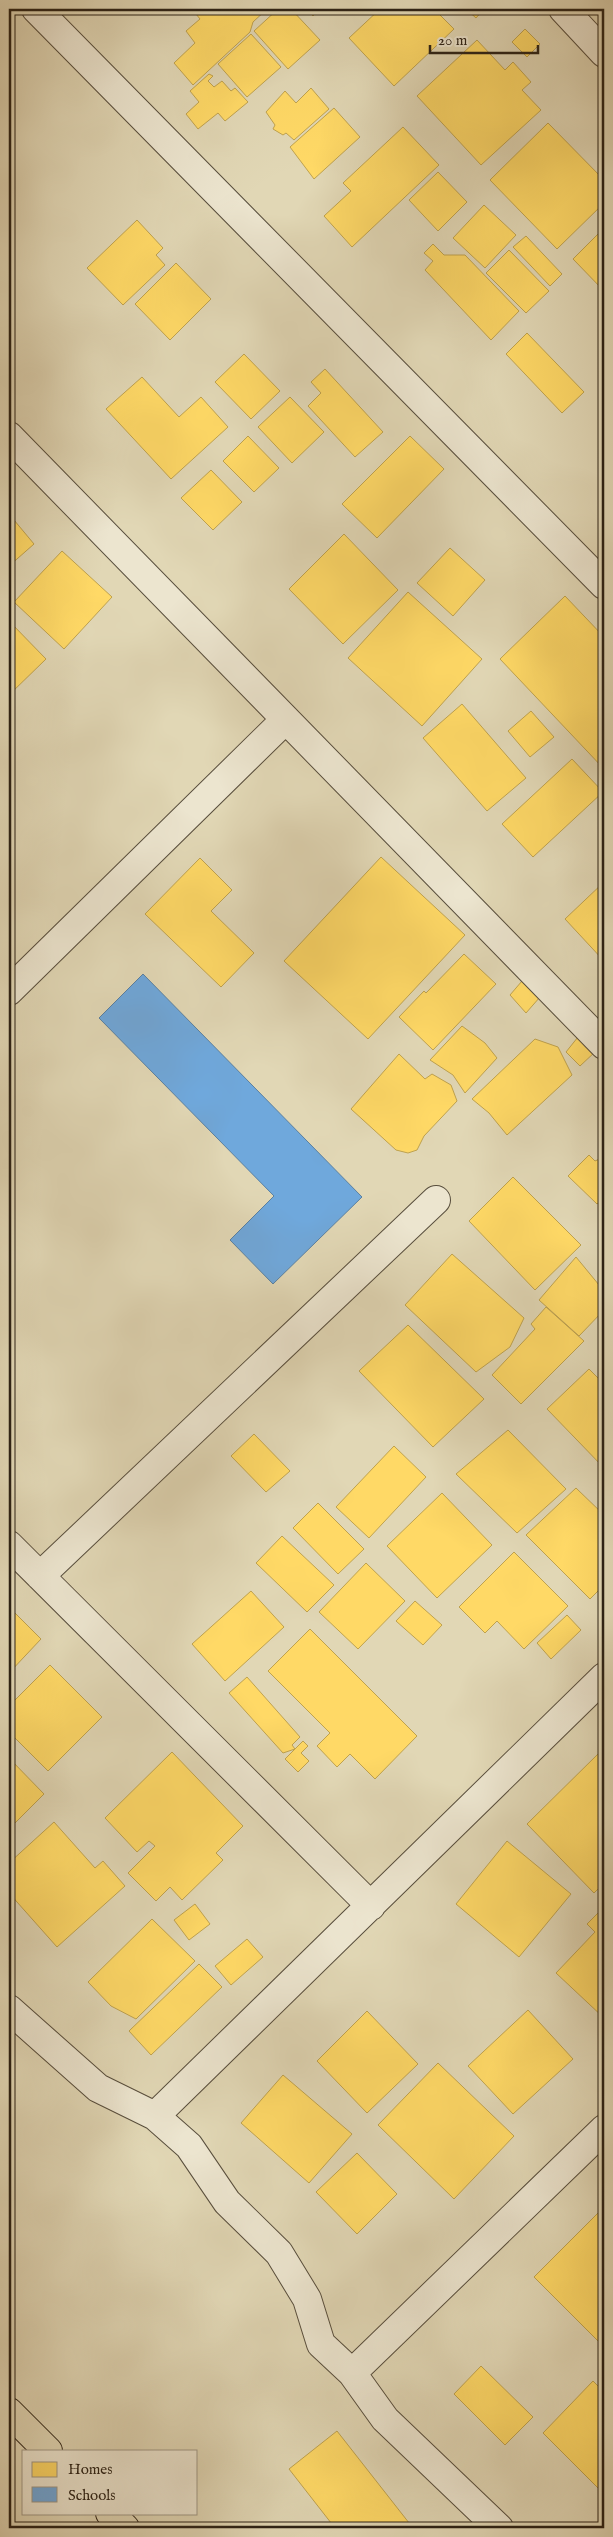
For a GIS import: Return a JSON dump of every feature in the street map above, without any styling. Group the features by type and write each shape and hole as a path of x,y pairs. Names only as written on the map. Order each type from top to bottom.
{"main road":[{"path":"9,2412 47,2450"},
{"path":"111,2514 125,2528"}],"street":[{"path":"36,9 604,585"},
{"path":"563,9 604,53"},
{"path":"9,436 604,1045"},
{"path":"9,991 285,720"},
{"path":"40,1576 436,1200"},
{"path":"9,1545 371,1906"},
{"path":"156,2116 604,1677"},
{"path":"9,2009 98,2088 156,2116 189,2146 228,2202 278,2253 307,2299 321,2344 352,2373 385,2419 499,2528"},
{"path":"352,2373 604,2129"}],"building: Homes":[{"path":"192,9 267,9 253,22 250,32 193,85 174,63 195,43 186,31 200,19"},
{"path":"278,9 291,9 320,40 288,69 254,31"},
{"path":"306,9 320,9 313,16"},
{"path":"380,9 434,9 454,29 394,86 349,38"},
{"path":"466,9 484,9 476,18"},
{"path":"525,29 540,44 527,57 512,42"},
{"path":"251,34 281,67 247,97 218,64"},
{"path":"477,40 505,70 513,62 531,82 522,90 541,110 481,165 417,96"},
{"path":"209,74 213,76 208,81 214,87 222,81 231,91 235,88 248,102 225,121 218,113 198,129 186,114 199,102 190,91"},
{"path":"311,88 329,109 294,140 286,133 283,135 273,129 275,125 266,112 285,91 296,103"},
{"path":"334,108 360,137 314,179 290,147"},
{"path":"548,123 604,180 604,203 557,249 490,180"},
{"path":"403,127 439,165 352,247 324,216 351,191 343,183"},
{"path":"438,172 467,202 438,231 409,200"},
{"path":"484,205 516,235 485,268 453,238"},
{"path":"137,220 163,248 156,255 165,265 123,305 87,268"},
{"path":"604,228 604,291 573,259"},
{"path":"526,236 562,274 550,286 513,247"},
{"path":"433,244 444,255 465,255 519,311 491,340 425,270 433,261 424,253"},
{"path":"509,250 549,291 526,313 486,273"},
{"path":"176,263 211,299 170,340 135,304"},
{"path":"527,333 584,392 562,413 506,354"},
{"path":"244,354 280,391 251,419 215,382"},
{"path":"325,369 383,432 355,457 308,406 321,393 311,382"},
{"path":"142,377 179,417 201,397 228,427 171,479 106,409"},
{"path":"290,397 324,432 292,463 258,427"},
{"path":"248,436 279,468 254,492 223,461"},
{"path":"410,436 444,469 377,538 342,504"},
{"path":"211,470 242,502 213,530 181,498"},
{"path":"9,514 34,544 9,566"},
{"path":"344,534 398,590 343,644 289,589"},
{"path":"450,548 485,580 453,616 417,583"},
{"path":"62,551 112,597 64,649 14,602"},
{"path":"408,592 482,659 422,726 348,658"},
{"path":"565,596 604,637 604,769 500,659"},
{"path":"9,621 46,659 9,695"},
{"path":"462,704 526,778 487,811 423,738"},
{"path":"531,711 554,737 530,757 508,731"},
{"path":"572,759 603,792 533,857 502,824"},
{"path":"381,857 465,935 368,1039 284,961"},
{"path":"200,858 232,890 211,911 254,953 221,987 145,914"},
{"path":"604,882 604,961 565,919"},
{"path":"464,954 496,984 433,1050 399,1017 424,991 426,993"},
{"path":"522,981 540,997 526,1013 510,995"},
{"path":"462,1026 485,1043 497,1058 465,1093 453,1075 430,1060"},
{"path":"578,1037 596,1051 580,1066 566,1052"},
{"path":"535,1039 558,1047 572,1075 507,1135 489,1113 472,1099"},
{"path":"399,1054 425,1079 432,1074 451,1085 457,1101 424,1136 417,1150 408,1153 396,1150 351,1109"},
{"path":"589,1155 595,1161 604,1157 604,1198 597,1204 568,1176"},
{"path":"513,1177 581,1245 535,1290 469,1221"},
{"path":"452,1254 524,1318 510,1347 476,1372 405,1305"},
{"path":"576,1257 604,1291 604,1310 579,1336 539,1300"},
{"path":"546,1307 584,1341 521,1404 492,1375 535,1329 531,1324"},
{"path":"408,1325 484,1399 433,1447 359,1371"},
{"path":"604,1343 604,1355 598,1349"},
{"path":"589,1369 604,1384 604,1468 547,1409"},
{"path":"508,1430 566,1489 517,1533 456,1474"},
{"path":"254,1434 290,1471 266,1492 231,1456"},
{"path":"394,1446 426,1477 369,1538 336,1507"},
{"path":"576,1488 604,1515 604,1585 590,1599 526,1535"},
{"path":"442,1493 492,1545 437,1598 387,1546"},
{"path":"318,1503 364,1549 338,1574 293,1528"},
{"path":"282,1536 334,1585 307,1612 256,1563"},
{"path":"514,1552 568,1606 524,1649 497,1621 485,1633 459,1607"},
{"path":"366,1563 405,1601 358,1649 319,1612"},
{"path":"251,1591 284,1627 225,1681 192,1644"},
{"path":"415,1601 442,1625 423,1645 396,1621"},
{"path":"9,1607 41,1639 9,1673"},
{"path":"567,1615 581,1630 551,1659 537,1643"},
{"path":"310,1629 417,1736 375,1779 350,1754 337,1767 317,1746 330,1733 268,1671"},
{"path":"50,1665 102,1717 48,1771 9,1732 9,1706"},
{"path":"247,1677 300,1737 292,1745 295,1749 283,1753 229,1693"},
{"path":"303,1741 308,1746 301,1753 309,1761 298,1772 285,1759"},
{"path":"172,1752 243,1826 216,1853 223,1860 182,1900 170,1887 156,1901 128,1873 155,1846 149,1841 137,1852 105,1818"},
{"path":"599,1753 604,1758 604,1883 594,1893 527,1824"},
{"path":"9,1758 44,1794 9,1829"},
{"path":"54,1822 95,1868 103,1861 125,1886 57,1947 9,1893 9,1863"},
{"path":"507,1841 571,1894 519,1957 456,1904"},
{"path":"195,1904 210,1924 189,1940 174,1920"},
{"path":"604,1907 604,2018 556,1973 595,1932 587,1924"},
{"path":"152,1919 195,1961 136,2019 111,2006 88,1982"},
{"path":"247,1939 263,1957 231,1985 215,1966"},
{"path":"199,1964 222,1987 151,2055 129,2031"},
{"path":"528,2010 573,2059 513,2114 468,2066"},
{"path":"367,2011 418,2064 367,2113 317,2061"},
{"path":"438,2063 514,2136 454,2199 378,2125"},
{"path":"283,2075 352,2134 309,2183 241,2123"},
{"path":"357,2153 397,2194 357,2234 316,2192"},
{"path":"601,2210 604,2213 604,2347 534,2277"},
{"path":"481,2366 533,2417 505,2445 454,2394"},
{"path":"593,2381 604,2392 604,2494 543,2433"},
{"path":"337,2431 413,2528 335,2528 289,2469"}],"building: Schools":[{"path":"143,974 362,1197 273,1284 230,1240 274,1196 99,1018"}]}
